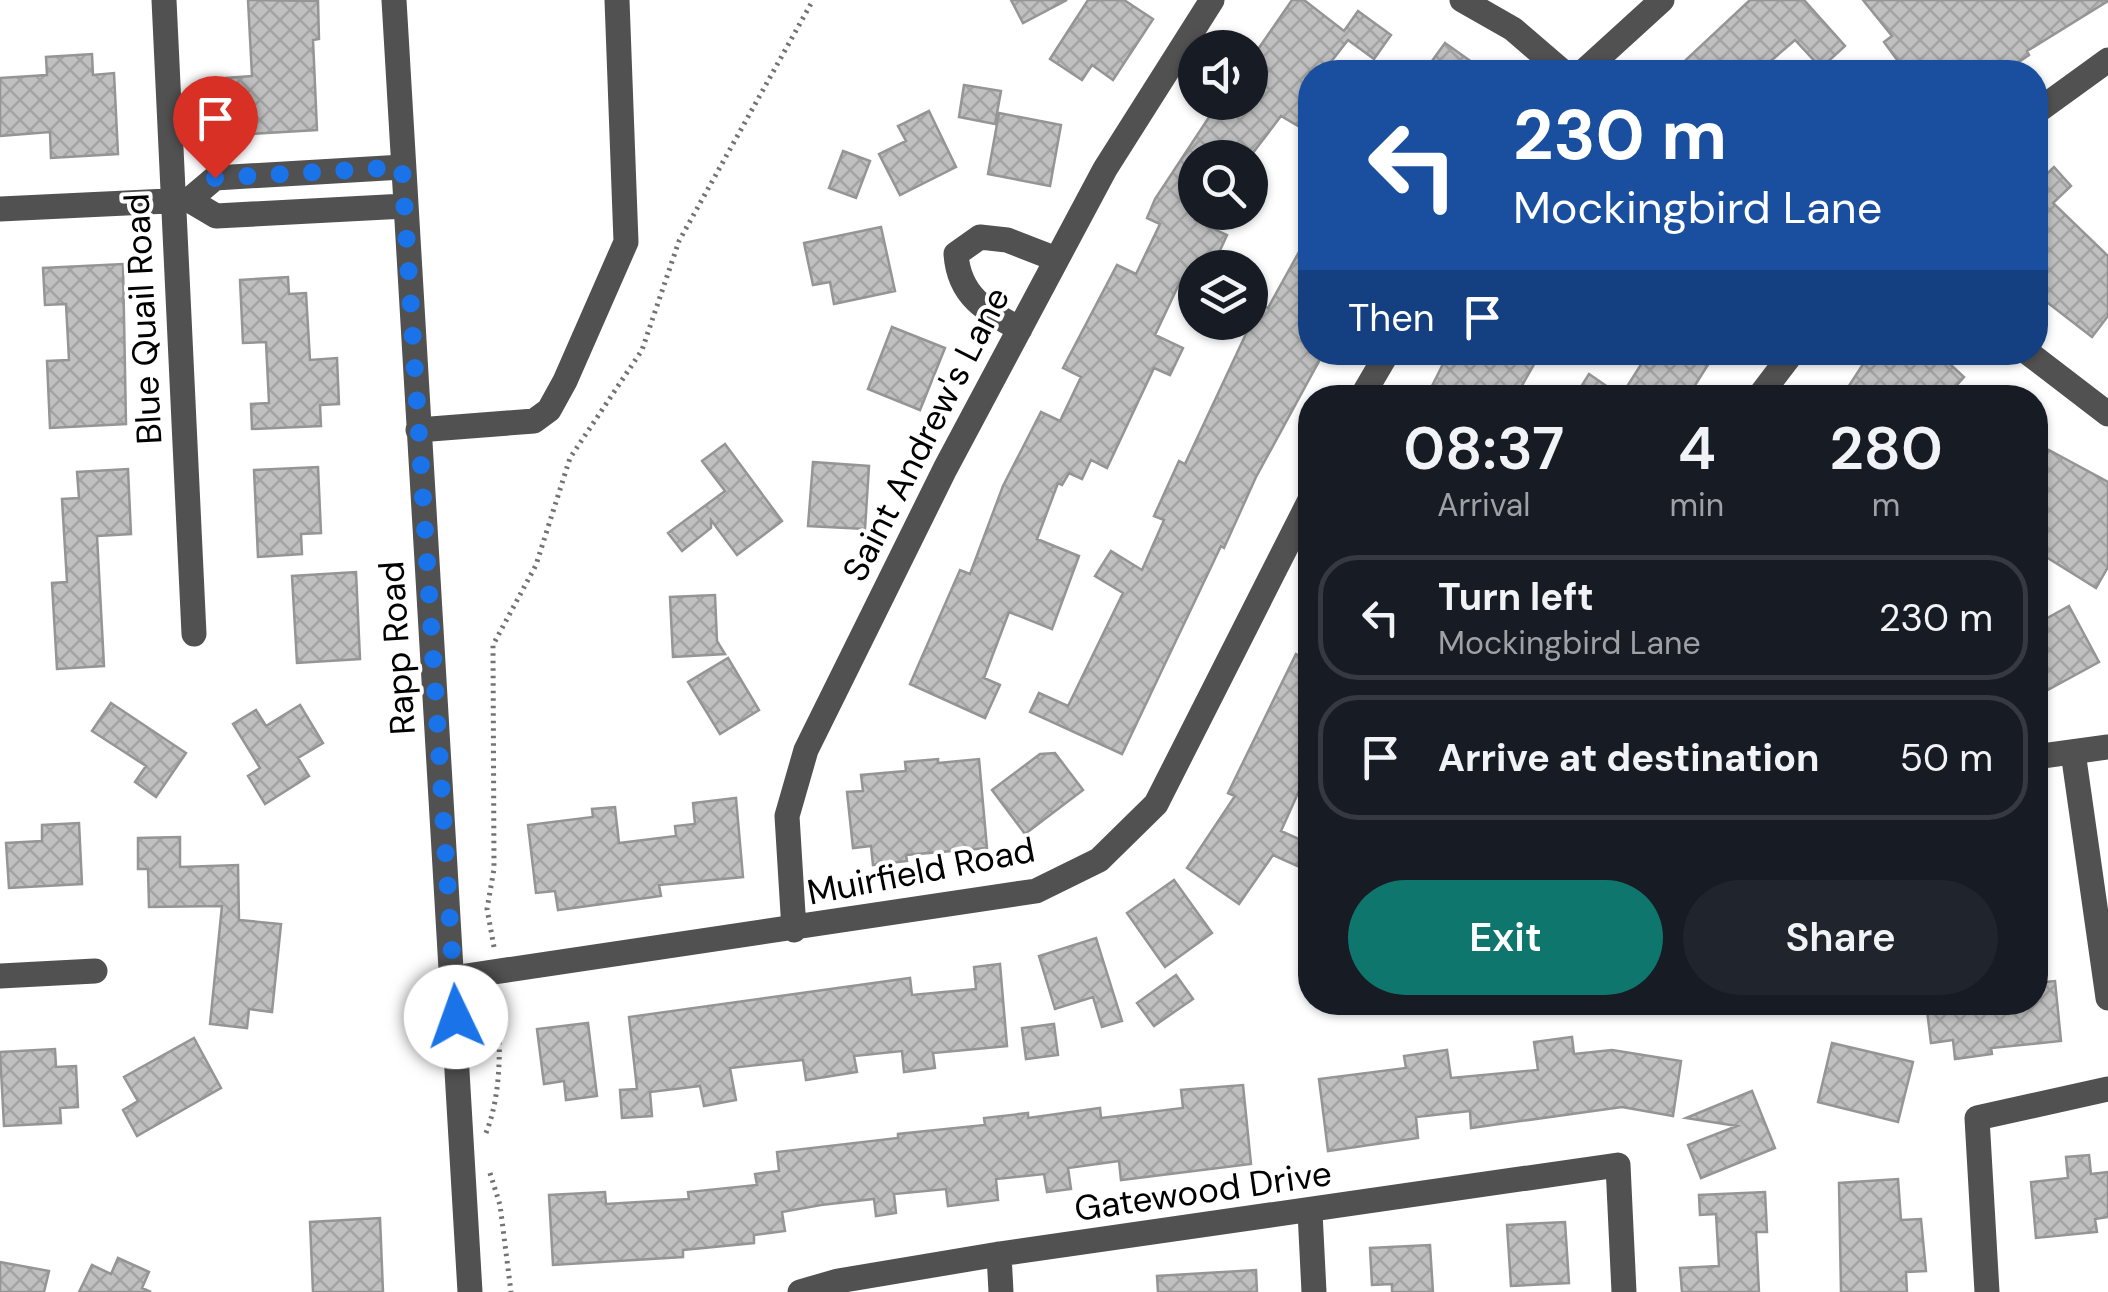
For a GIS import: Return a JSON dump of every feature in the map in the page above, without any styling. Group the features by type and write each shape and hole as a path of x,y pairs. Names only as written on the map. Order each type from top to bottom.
{"street":[{"name":"Blue Quail Road","path":"164,0 180,200 194,634"},
{"name":"Rapp Road","path":"394,0 470,1292"},
{"path":"418,430 534,421 549,410 565,381 626,242 616,0"},
{"name":"Saint Andrew's Lane","path":"794,930 787,816 806,750 1104,169 1212,0"},
{"path":"1462,0 1513,29 1549,60"},
{"path":"1596,60 1662,0"},
{"path":"2048,104 2108,60"},
{"path":"180,200 215,178 402,167"},
{"path":"0,209 180,200 216,216 404,206"},
{"path":"1020,329 989,312 958,279 956,254 980,237 1007,240 1056,260"},
{"path":"1768,385 1783,365"},
{"path":"2045,365 2108,414"},
{"name":"Muirfield Road","path":"454,978 1036,891 1099,860 1156,804 1298,524"},
{"path":"2048,755 2108,747"},
{"path":"2073,752 2108,998"},
{"path":"0,976 94,972"},
{"path":"1987,1292 1977,1118 2108,1088"},
{"name":"Gatewood Drive","path":"800,1292 838,1281 999,1254 1618,1165 1624,1292"},
{"path":"1310,1212 1314,1292"},
{"path":"999,1254 1002,1292"}],"path":[{"path":"495,952 487,909 494,869 493,645 536,565 570,458 642,350 679,241 813,0"},
{"path":"485,1135 496,1109 500,1063 498,1004"},
{"path":"489,1172 500,1206 511,1292"}],"building":[{"path":"248,0 318,1 319,39 313,40 317,130 250,134 248,98 228,99 226,78 252,76"},
{"path":"1011,0 1067,0 1023,23"},
{"path":"1088,0 1124,0 1153,19 1113,80 1092,65 1082,80 1050,59"},
{"path":"1292,0 1304,0 1344,31 1358,11 1391,35 1374,59 1348,40 1332,60 1298,60 1298,126 1281,116 1263,140 1194,140 1207,120 1268,120 1268,35"},
{"path":"1750,0 1804,0 1845,46 1830,60 1814,60 1795,40 1772,60 1686,60"},
{"path":"1863,0 2108,0 2027,51 2029,55 2022,60 1897,60 1884,42 1892,36"},
{"path":"1445,43 1469,60 1433,60"},
{"path":"92,54 93,75 114,73 118,154 51,158 50,132 0,136 0,78 47,75 46,57"},
{"path":"964,85 1001,91 995,124 959,117"},
{"path":"929,111 956,167 900,195 879,154 906,141 898,126"},
{"path":"999,113 1061,125 1050,186 988,174"},
{"path":"843,151 870,161 856,198 829,188"},
{"path":"1178,164 1178,230 1216,230 1227,235 1220,250 1178,250 1178,286 1155,335 1183,348 1170,375 1154,368 1107,468 1091,460 1082,479 1069,473 1062,485 1058,483 1037,539 1079,556 1052,629 1009,612 984,678 1000,685 985,718 910,684 960,570 970,574 1003,486 1041,412 1060,421 1081,377 1063,368 1117,265 1136,274 1160,224 1147,218"},
{"path":"2054,167 2071,186 2053,203 2108,256 2108,316 2092,337 2048,303 2048,173"},
{"path":"881,227 895,291 834,304 830,282 813,285 804,243"},
{"path":"1298,254 1298,365 1317,365 1306,385 1298,385 1298,400 1256,477 1224,548 1221,546 1122,754 1030,712 1039,693 1068,706 1123,593 1095,576 1111,551 1142,570 1164,520 1154,516 1179,461 1185,464 1243,340 1268,340 1268,308"},
{"path":"123,264 126,424 50,428 47,361 69,360 66,304 45,305 43,268"},
{"path":"288,277 289,294 306,293 310,360 337,358 339,404 320,405 321,426 252,429 251,404 269,403 266,342 243,343 240,280"},
{"path":"892,327 945,348 920,410 868,389"},
{"path":"1442,365 1534,365 1522,385 1432,385"},
{"path":"1641,365 1708,365 1695,385 1628,385"},
{"path":"1863,365 1951,365 1964,377 1957,385 1849,385"},
{"path":"1589,374 1605,385 1582,385"},
{"path":"725,444 782,521 737,555 711,520 711,528 682,551 668,533 725,491 702,461"},
{"path":"2048,452 2108,482 2108,567 2096,588 2048,558"},
{"path":"813,462 869,466 865,529 808,526"},
{"path":"318,467 321,533 301,534 302,554 258,557 254,470"},
{"path":"128,469 131,534 97,536 104,666 57,669 52,583 67,582 62,499 79,498 77,472"},
{"path":"356,572 360,659 297,663 292,576"},
{"path":"715,595 717,641 725,654 673,657 670,597"},
{"path":"2069,606 2099,662 2048,690 2048,618"},
{"path":"1296,654 1298,793 1281,831 1298,839 1298,866 1273,855 1239,904 1187,868 1235,796 1228,793"},
{"path":"728,658 759,710 720,734 688,682"},
{"path":"111,703 186,753 156,797 135,782 146,766 92,731"},
{"path":"300,705 323,743 298,758 309,776 265,804 248,776 260,768 233,724 256,710 266,726"},
{"path":"1055,753 1083,790 1025,834 992,790 1040,754"},
{"path":"938,759 938,763 979,759 987,848 906,855 907,861 873,865 871,846 853,848 847,792 863,791 861,775 906,771 905,762"},
{"path":"736,798 743,877 659,885 661,896 558,910 555,891 536,893 528,825 593,817 592,809 615,807 619,843 676,836 675,826 695,824 693,803"},
{"path":"79,823 82,884 9,888 6,843 42,841 42,825"},
{"path":"180,837 180,867 238,865 239,920 281,924 272,1012 249,1009 247,1028 210,1024 222,906 149,907 148,869 138,869 138,838"},
{"path":"1174,880 1212,933 1165,967 1127,913"},
{"path":"1096,938 1122,1021 1102,1027 1093,997 1055,1009 1039,956"},
{"path":"1000,964 1007,1046 933,1053 935,1068 904,1072 902,1051 854,1056 857,1072 806,1080 803,1060 730,1068 736,1100 704,1106 700,1086 650,1092 652,1116 622,1118 620,1090 637,1089 629,1017 910,978 912,995 976,989 974,967"},
{"path":"1176,975 1193,999 1154,1026 1137,1003"},
{"path":"2055,981 2061,1041 1991,1048 1992,1054 1955,1059 1953,1040 1931,1043 1928,1015 2048,1015 2048,982"},
{"path":"588,1023 597,1096 566,1100 564,1081 544,1084 537,1029"},
{"path":"1054,1024 1058,1055 1026,1059 1022,1028"},
{"path":"1572,1037 1574,1054 1612,1050 1681,1061 1673,1116 1622,1107 1471,1128 1470,1111 1416,1117 1418,1138 1328,1151 1319,1079 1406,1068 1404,1056 1447,1050 1451,1078 1538,1070 1534,1042"},
{"path":"194,1038 221,1088 137,1136 123,1110 138,1101 124,1077"},
{"path":"1832,1043 1913,1062 1898,1122 1818,1102"},
{"path":"55,1049 56,1067 76,1066 78,1107 60,1108 61,1123 4,1126 0,1052"},
{"path":"1243,1085 1251,1164 1121,1180 1119,1161 1068,1168 1071,1189 1047,1192 1044,1174 996,1179 998,1200 948,1206 946,1189 894,1194 896,1213 876,1216 874,1199 782,1212 785,1231 754,1235 754,1243 683,1250 683,1257 553,1265 549,1195 605,1192 606,1204 689,1199 688,1192 757,1185 755,1174 779,1171 777,1152 985,1125 984,1118 1028,1113 1028,1118 1100,1108 1101,1118 1183,1108 1181,1090"},
{"path":"1752,1091 1775,1148 1701,1178 1688,1145 1737,1126 1686,1118"},
{"path":"2089,1155 2091,1174 2108,1172 2108,1217 2095,1219 2097,1232 2036,1238 2031,1182 2068,1178 2066,1157"},
{"path":"1898,1179 1901,1220 1921,1219 1926,1271 1906,1272 1907,1292 1841,1292 1839,1183"},
{"path":"1765,1192 1767,1232 1756,1232 1759,1292 1682,1292 1680,1268 1719,1266 1716,1214 1700,1215 1699,1195"},
{"path":"380,1218 383,1292 313,1292 310,1222"},
{"path":"1565,1222 1569,1283 1511,1286 1507,1225"},
{"path":"1430,1245 1433,1292 1392,1292 1392,1284 1372,1285 1370,1248"},
{"path":"118,1258 149,1272 142,1288 151,1292 79,1292 92,1265 111,1274"},
{"path":"0,1262 49,1271 44,1292 0,1292"},
{"path":"1256,1270 1257,1292 1158,1292 1157,1276"}],"route":[{"path":"215,178 402,167 456,1017"}]}
